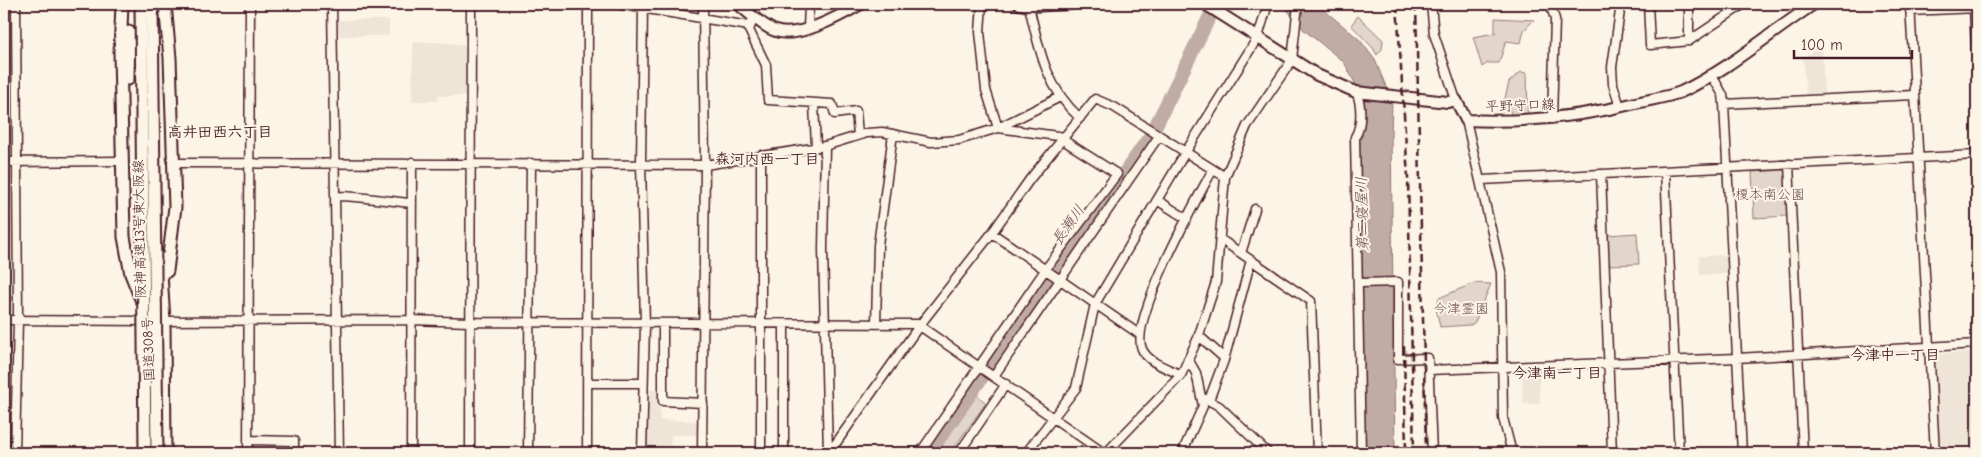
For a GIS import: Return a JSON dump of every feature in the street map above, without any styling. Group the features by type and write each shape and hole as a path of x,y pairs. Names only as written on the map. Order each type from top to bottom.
{"highway":[{"path":"122,4 120,53 124,237 131,274 141,300"},
{"path":"128,4 131,224 133,259 141,300"},
{"name":"国道308号","path":"135,4 141,300 141,453"},
{"name":"阪神高速13号東大阪線","path":"140,4 146,453"},
{"name":"阪神高速13号東大阪線","path":"152,4 157,453"},
{"name":"国道308号","path":"156,4 159,233 164,321 165,453"},
{"path":"161,4 166,77 168,184 167,307 164,321"},
{"path":"165,4 170,58 175,207 167,261"}],"main road":[{"path":"738,4 751,21 775,31 792,32 833,20 861,4"},
{"path":"1024,5 1070,4"},
{"name":"平野守口線","path":"1456,100 1466,120 1510,122 1552,119 1671,96 1752,48 1814,4"},
{"path":"1211,6 1317,75 1357,92 1448,102 1456,100"}],"street":[{"path":"15,453 18,320 16,4"},
{"path":"248,453 250,4"},
{"path":"332,4 339,453"},
{"path":"470,453 471,4"},
{"path":"587,453 588,4"},
{"path":"617,4 703,17 751,21 749,30 766,65 768,100 832,104 836,114 856,112 858,135"},
{"path":"702,453 706,165 703,4"},
{"path":"808,28 809,4"},
{"path":"982,4 980,32 986,90 998,128"},
{"path":"1026,453 1076,388 1095,304 1185,153 1258,37 1268,4"},
{"path":"4,320 411,320 919,326 982,367 1105,453 1181,375 1198,336 1214,292 1225,177 1247,126 1292,60 1298,4"},
{"path":"1431,4 1434,34 1456,100"},
{"path":"1550,4 1555,19 1552,119"},
{"path":"1620,107 1613,84 1612,67 1621,4"},
{"path":"1648,4 1650,45 1689,41 1742,4"},
{"path":"1689,4 1689,41"},
{"path":"1024,5 1048,74 1060,97 1080,118"},
{"path":"642,453 642,384 645,324 641,163 643,7"},
{"path":"1935,453 1910,7 1976,8 1977,67"},
{"path":"1711,74 1723,95 1724,104 1742,453"},
{"path":"1357,92 1360,102 1359,126 1355,137 1361,453"},
{"path":"1724,104 1914,95"},
{"path":"174,163 335,164 412,162 706,165 825,146 858,135 882,132 931,142 959,140 998,128 1060,97"},
{"path":"829,453 919,326 992,233 1030,179 1095,99 1114,107 1225,177"},
{"path":"814,104 816,147"},
{"path":"1466,120 1482,180 1501,272 1503,418 1512,453"},
{"path":"920,453 982,367 1045,270 1116,174 1064,139 998,128"},
{"path":"994,376 1060,280 1155,133"},
{"path":"876,324 878,244 893,134"},
{"path":"825,146 824,324 829,453"},
{"path":"760,155 761,453"},
{"path":"1482,180 1977,155"},
{"path":"4,162 122,161"},
{"path":"411,453 412,162"},
{"path":"528,453 531,163"},
{"path":"1789,164 1803,453"},
{"path":"1181,375 1148,358 1141,348 1140,326 1158,280 1212,170"},
{"path":"1665,171 1679,453"},
{"path":"1601,174 1612,453"},
{"path":"335,196 361,196 371,200 412,203"},
{"path":"1157,200 1187,219"},
{"path":"1241,253 1255,209"},
{"path":"992,233 1139,334"},
{"path":"1220,239 1311,301 1317,453"},
{"path":"1182,453 1224,358 1251,260"},
{"path":"1359,283 1398,282 1398,359 1428,358 1432,453"},
{"path":"663,324 663,401 703,403"},
{"path":"784,324 784,453"},
{"path":"1198,336 1224,358"},
{"path":"1429,370 1737,358 1977,344"},
{"path":"1188,359 1196,373 1205,399 1268,453"},
{"path":"587,383 642,384"},
{"path":"959,453 1006,384"},
{"path":"248,440 294,441 294,453"}],"shaded area":[{"path":"338,20 389,20 389,36 339,36"},
{"path":"413,42 439,42 463,45 466,48 466,96 438,96 438,101 412,101"},
{"path":"1822,45 1824,96 1806,96 1803,58"},
{"path":"1727,255 1728,274 1700,275 1699,256"},
{"path":"1977,352 1977,453 1938,453 1932,354"},
{"path":"1522,372 1539,372 1540,404 1523,404"},
{"path":"646,390 660,390 660,420 700,421 699,435 671,435 670,453 646,453"}],"green space":[{"path":"1358,16 1383,40 1382,49 1377,55 1373,48 1351,25"},
{"path":"1495,18 1534,20 1524,30 1521,43 1506,41 1499,63 1488,63 1482,67 1473,37 1495,33"},
{"path":"1521,72 1527,73 1528,114 1512,115 1509,109 1503,106 1509,82"},
{"name":"榎本南公園","path":"1785,170 1788,216 1754,218 1752,172"},
{"path":"1637,233 1639,264 1609,265 1607,235"},
{"name":"今津霊園","path":"1474,283 1491,284 1475,322 1471,325 1440,327 1436,308 1439,298"},
{"path":"977,395 986,403 950,453 934,453"}],"water":[{"name":"第二寝屋川","path":"1282,4 1317,4 1360,40 1375,60 1392,101 1395,453 1364,453 1359,140 1362,137 1362,106 1357,87 1344,62 1304,30"}],"waterway":[{"name":"長瀬川","path":"929,453 1151,135 1216,4"}],"railway":[{"path":"1397,4 1408,178 1414,453"},
{"path":"1416,4 1426,453"},
{"path":"1404,346 1406,453"}],"district":[{"name":"高井田西六丁目","path":"220,132"},
{"name":"森河内西一丁目","path":"767,159"},
{"name":"今津中一丁目","path":"1895,355"},
{"name":"今津南一丁目","path":"1557,373"}]}
